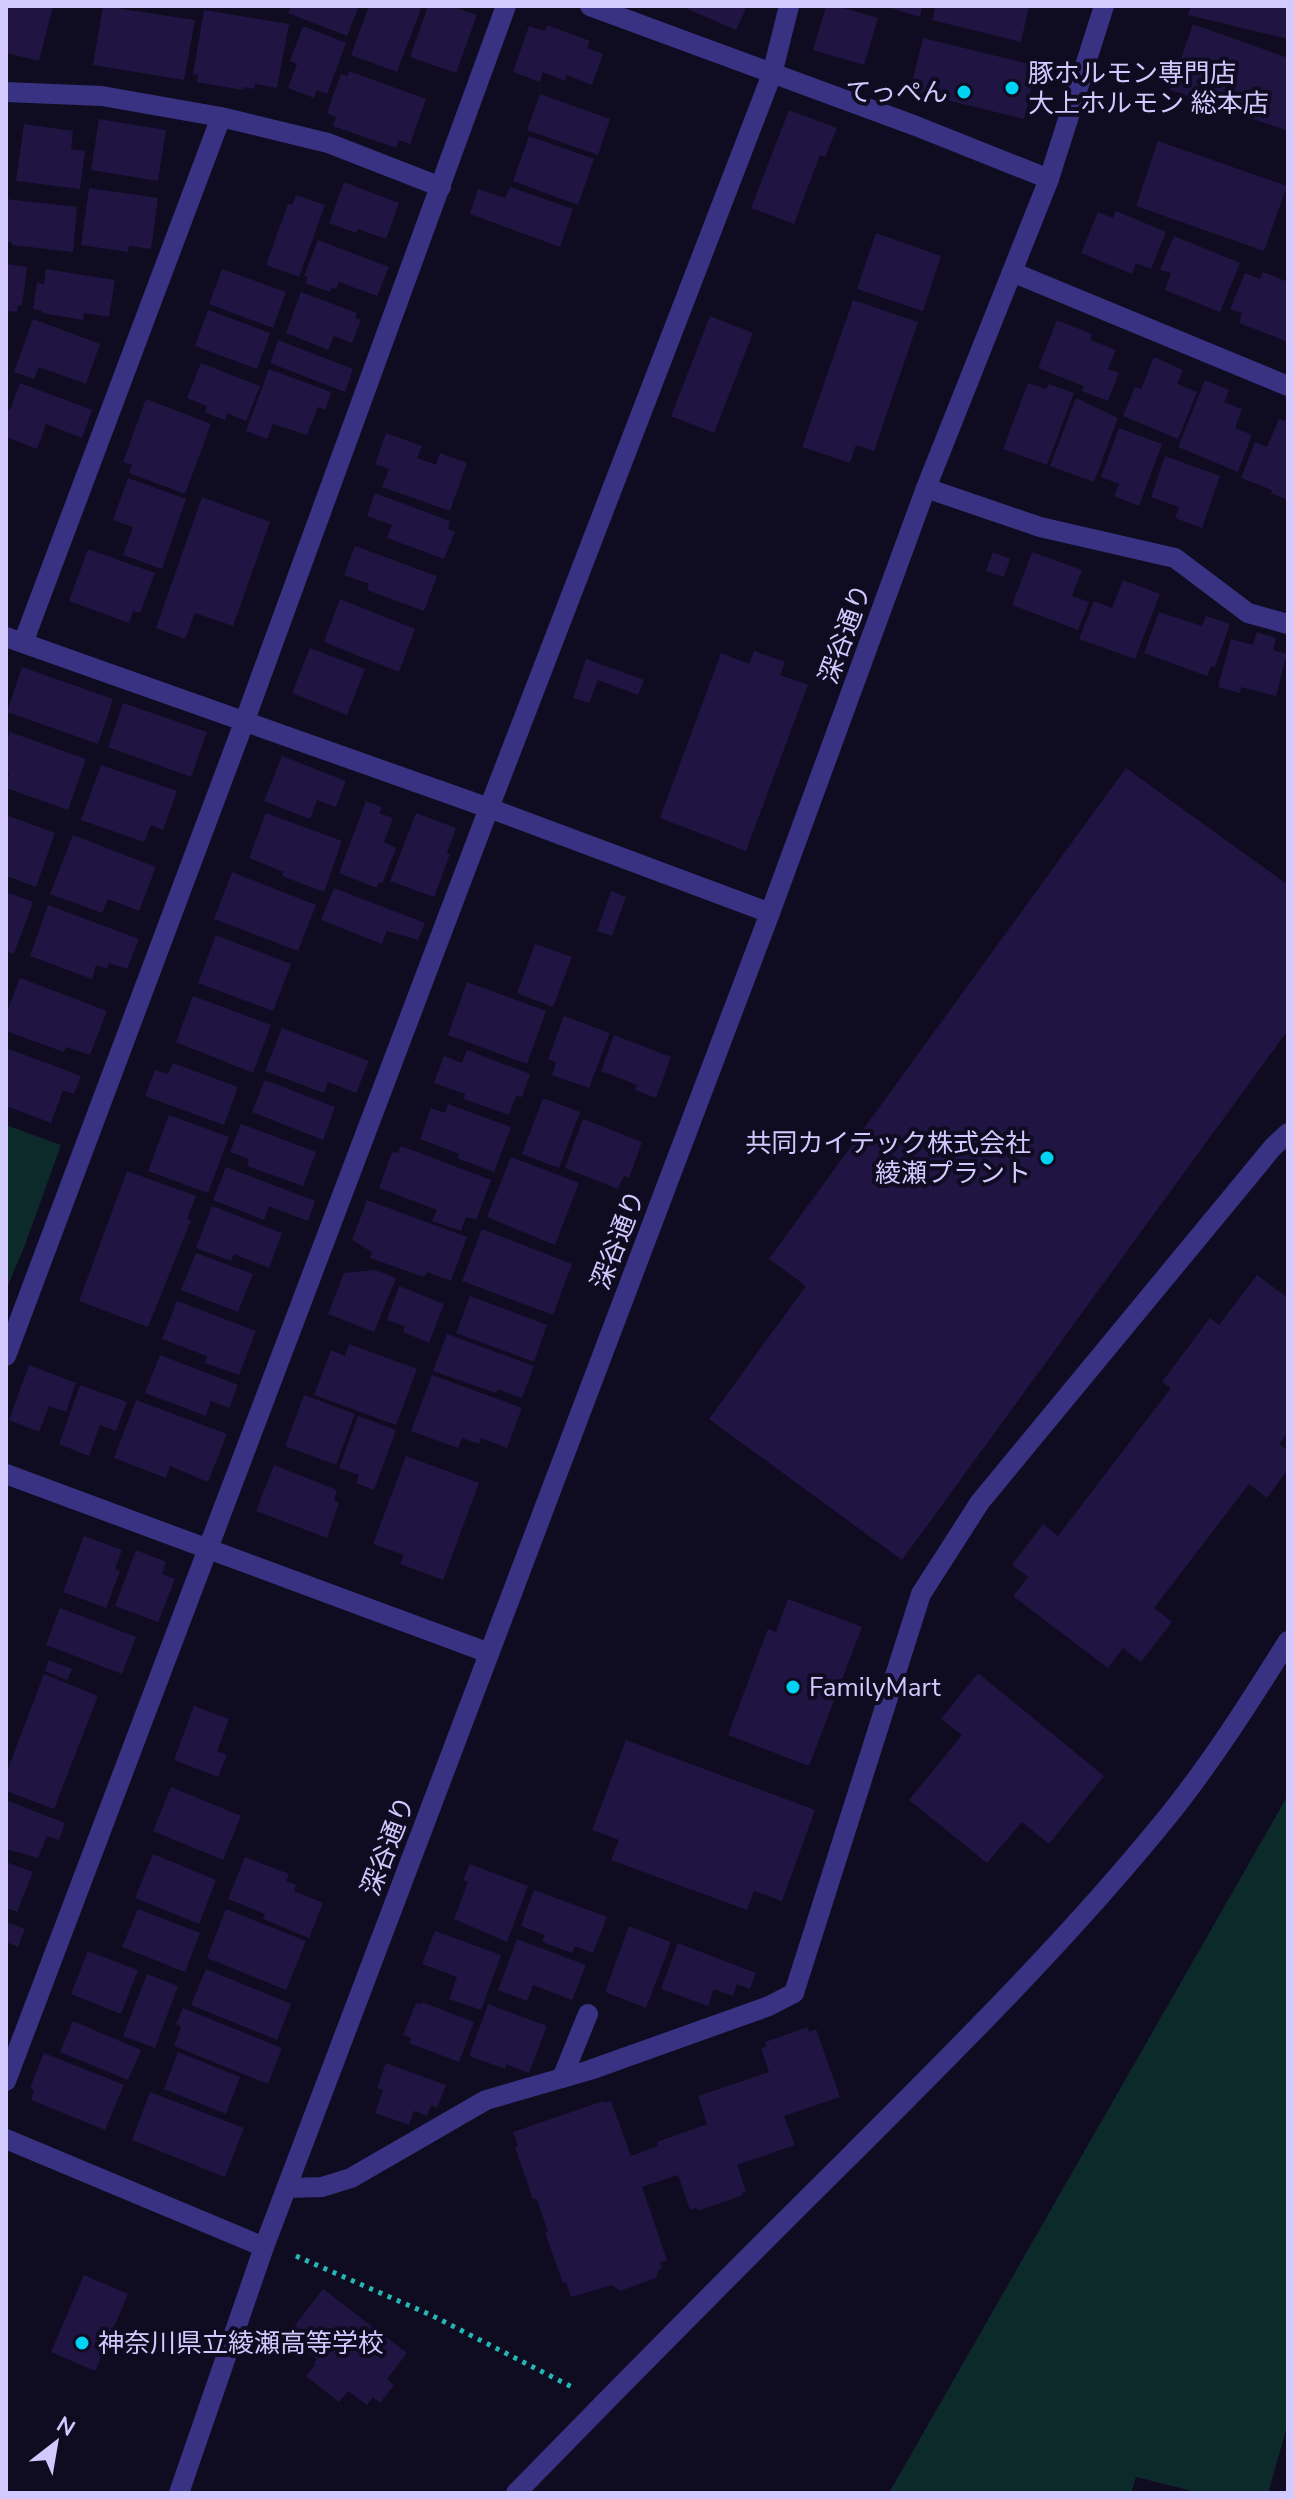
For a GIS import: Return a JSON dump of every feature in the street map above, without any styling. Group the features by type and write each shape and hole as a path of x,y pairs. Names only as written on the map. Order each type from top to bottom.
{"street":[{"path":"6,1356 245,720 506,6"},
{"path":"590,6 916,126 1049,179"},
{"path":"6,2081 489,808 772,74 789,6"},
{"name":"深谷通り","path":"179,2493 264,2247 770,913 926,488 1049,179 1104,6"},
{"path":"6,92 102,96 221,117 328,143 441,187"},
{"path":"221,117 14,640 489,808 770,913"},
{"path":"1012,272 1288,386"},
{"path":"926,488 1040,527 1175,558 1248,613 1288,624"},
{"path":"287,2188 322,2187 351,2178 486,2100 562,2078 769,2006 794,1993 921,1594 980,1502 1263,1159 1288,1133"},
{"path":"6,1474 489,1653"},
{"path":"516,2493 919,2087 1105,1890 1220,1747 1288,1641"},
{"path":"562,2078 588,2014"},
{"path":"6,2139 264,2247"}],"path":[{"path":"264,2247 304,2258 433,2316 579,2391"}],"green space":[{"path":"6,1125 61,1145 6,1290"},
{"path":"1288,1795 1288,2423 1268,2493 1200,2493 1136,2477 1131,2493 889,2493"}],"building":[{"path":"6,6 53,6 39,61 6,53"},
{"path":"103,6 195,20 184,80 93,65"},
{"path":"291,6 359,6 347,36 288,13"},
{"path":"369,6 422,6 397,72 351,55"},
{"path":"428,6 451,6 477,15 456,73 410,57"},
{"path":"681,6 747,6 736,30"},
{"path":"826,6 837,6 878,18 864,65 813,50"},
{"path":"883,6 922,6 920,17"},
{"path":"936,6 1029,6 1021,42 932,20"},
{"path":"1191,6 1288,6 1288,39 1188,15"},
{"path":"204,10 289,24 277,88 255,84 254,89 244,87 243,90 197,82 198,75 193,74"},
{"path":"1193,24 1288,58 1288,131 1170,90"},
{"path":"547,25 590,41 587,48 603,54 592,85 567,75 565,81 543,72 540,82 513,72 529,26 545,31"},
{"path":"303,26 346,43 327,94 317,90 314,98 288,88 297,64 290,61"},
{"path":"923,38 1037,66 1024,119 910,91"},
{"path":"349,71 426,99 410,144 399,140 396,148 333,126 336,117 327,113 341,74 348,76"},
{"path":"540,94 610,119 598,155 527,130"},
{"path":"789,110 837,128 825,157 820,155 794,224 751,208"},
{"path":"99,119 166,130 158,181 91,170"},
{"path":"24,124 73,131 71,149 85,151 80,189 16,181"},
{"path":"529,136 594,159 578,205 513,181"},
{"path":"1158,141 1287,186 1264,251 1136,206"},
{"path":"344,182 399,203 386,239 329,223"},
{"path":"510,187 573,209 560,247 470,214 478,189 505,198"},
{"path":"89,188 158,198 151,249 129,246 128,252 81,245"},
{"path":"296,195 325,205 299,277 266,265 288,204 292,205"},
{"path":"6,199 77,207 73,252 6,242"},
{"path":"1116,211 1166,232 1151,269 1136,263 1132,274 1081,253 1098,212 1113,218"},
{"path":"876,233 941,256 923,311 857,289"},
{"path":"1174,236 1240,263 1220,312 1165,290 1171,273 1160,270"},
{"path":"318,240 389,267 377,296 339,282 336,289 332,287 330,292 305,283 308,277 304,276"},
{"path":"6,264 27,267 22,305 18,305 17,312 6,311"},
{"path":"46,269 115,280 109,317 84,313 83,320 33,309 37,283 44,284"},
{"path":"222,269 286,292 273,328 209,304"},
{"path":"1263,272 1288,282 1288,342 1239,323 1242,313 1230,309 1245,273 1260,279"},
{"path":"301,292 357,313 355,318 361,320 352,343 334,336 328,350 286,333"},
{"path":"853,300 918,322 874,451 856,445 850,463 802,447"},
{"path":"208,310 270,333 257,369 195,346"},
{"path":"710,316 753,333 714,433 671,416"},
{"path":"33,319 100,344 86,384 39,367 34,379 14,372"},
{"path":"1057,320 1092,334 1090,340 1116,350 1108,369 1119,373 1108,401 1082,391 1084,386 1038,368"},
{"path":"278,340 353,369 345,392 270,363"},
{"path":"1154,357 1183,370 1177,384 1197,392 1178,439 1123,416 1135,387 1141,389"},
{"path":"201,363 260,386 246,421 227,413 225,420 205,412 207,406 187,398"},
{"path":"269,369 331,392 325,410 318,407 307,435 273,424 267,439 246,431"},
{"path":"1205,380 1229,390 1224,402 1242,409 1235,428 1252,435 1238,472 1178,447"},
{"path":"20,383 92,410 82,438 46,424 37,449 6,437 6,412 10,410"},
{"path":"1028,383 1046,389 1049,384 1074,393 1047,465 1003,449"},
{"path":"1076,398 1118,418 1094,482 1050,466"},
{"path":"146,399 211,424 185,494 129,473 132,465 123,462"},
{"path":"1279,419 1288,422 1288,500 1241,478 1255,442 1267,447"},
{"path":"1119,428 1162,444 1139,506 1114,496 1119,484 1101,477"},
{"path":"386,433 422,446 417,458 436,465 440,453 467,463 450,511 382,487 389,469 375,464"},
{"path":"1165,456 1220,476 1202,528 1175,518 1179,507 1151,497"},
{"path":"128,478 186,499 162,569 123,555 133,527 113,520"},
{"path":"375,493 450,521 448,529 455,532 444,559 387,538 392,525 367,516"},
{"path":"202,497 270,522 233,626 195,613 185,639 156,628"},
{"path":"355,546 437,576 424,611 367,590 369,584 344,575"},
{"path":"88,549 155,573 140,613 133,611 129,623 69,601"},
{"path":"993,552 1010,559 1004,577 986,571"},
{"path":"1032,552 1082,570 1072,596 1089,602 1078,630 1012,605"},
{"path":"1123,580 1160,594 1135,659 1079,639 1094,601 1112,608"},
{"path":"340,599 415,629 399,672 324,642"},
{"path":"1159,612 1202,626 1206,616 1230,624 1215,667 1211,666 1207,676 1144,653"},
{"path":"1257,632 1276,638 1273,650 1287,654 1276,696 1241,687 1240,693 1218,687 1231,639 1253,645"},
{"path":"310,648 365,669 347,715 292,693"},
{"path":"754,651 785,662 780,675 808,685 746,851 660,818 721,653 749,664"},
{"path":"586,659 644,680 638,695 598,680 589,703 573,698"},
{"path":"22,667 113,699 98,744 7,712"},
{"path":"123,703 207,732 191,777 108,747"},
{"path":"10,732 86,759 68,810 6,788 9,774 6,773 6,742"},
{"path":"282,756 346,781 336,807 317,800 310,819 264,801"},
{"path":"101,765 177,791 163,830 151,825 144,842 81,820"},
{"name":"共同カイテック株式会社 綾瀬プラント","path":"1126,768 1288,885 1288,1030 902,1560 709,1419 806,1286 769,1259"},
{"path":"366,801 382,807 379,813 393,818 384,842 396,848 382,884 379,882 377,888 339,873"},
{"path":"266,813 342,841 324,892 282,876 284,872 249,858"},
{"path":"416,813 456,828 434,897 390,881"},
{"path":"6,815 55,833 36,887 6,876"},
{"path":"73,835 156,867 139,911 108,899 102,913 50,894"},
{"path":"232,872 316,905 298,951 214,919"},
{"path":"334,888 425,923 418,940 387,931 382,944 321,920"},
{"path":"611,891 626,897 612,936 597,931"},
{"path":"6,892 33,902 14,954 6,951"},
{"path":"48,905 139,939 127,969 109,963 107,969 96,965 92,979 30,956"},
{"path":"216,935 291,964 273,1011 198,983"},
{"path":"535,944 572,957 553,1007 517,993"},
{"path":"20,978 107,1011 90,1055 66,1047 64,1052 6,1031 6,1014"},
{"path":"467,982 546,1011 527,1064 448,1035"},
{"path":"193,996 271,1025 253,1073 176,1042"},
{"path":"564,1016 610,1033 589,1088 552,1075 556,1062 548,1059"},
{"path":"282,1028 369,1061 356,1093 328,1082 324,1093 265,1071"},
{"path":"614,1035 671,1057 656,1098 635,1090 637,1085 601,1071"},
{"path":"6,1048 81,1076 74,1094 63,1090 51,1123 6,1106"},
{"path":"467,1050 530,1074 522,1097 516,1096 509,1115 464,1099 465,1094 434,1083 444,1056 462,1063"},
{"path":"173,1063 238,1087 224,1125 145,1096 155,1070 168,1074"},
{"path":"265,1080 335,1107 323,1140 252,1112"},
{"path":"543,1098 580,1112 559,1168 522,1154"},
{"path":"448,1104 511,1127 494,1172 420,1139 431,1108 445,1113"},
{"path":"169,1115 229,1137 208,1193 148,1171"},
{"path":"583,1119 642,1142 629,1178 624,1176 618,1189 565,1168"},
{"path":"241,1124 316,1152 303,1186 247,1166 249,1159 230,1152"},
{"path":"401,1146 491,1180 476,1220 466,1217 461,1231 432,1221 437,1210 379,1188 392,1152 398,1153"},
{"path":"511,1157 579,1183 555,1245 487,1217"},
{"path":"226,1167 315,1201 308,1221 269,1206 264,1220 213,1200"},
{"path":"127,1171 196,1196 187,1219 191,1220 148,1327 79,1301"},
{"path":"367,1200 467,1237 451,1281 427,1272 424,1277 370,1258 372,1252 352,1240"},
{"path":"212,1206 282,1233 269,1268 234,1254 231,1261 196,1248"},
{"path":"482,1229 572,1264 553,1315 462,1281"},
{"path":"196,1253 253,1274 238,1312 181,1290"},
{"path":"375,1270 396,1278 374,1332 328,1314 344,1273"},
{"path":"1257,1275 1288,1298 1288,1432 1279,1444 1288,1450 1288,1469 1267,1498 1249,1484 1154,1608 1172,1622 1141,1662 1123,1648 1108,1668 1013,1596 1028,1577 1012,1565 1043,1524 1058,1536 1171,1388 1162,1382 1210,1318 1219,1325"},
{"path":"399,1286 444,1304 429,1343 403,1332 405,1326 387,1320"},
{"path":"470,1296 547,1325 534,1362 456,1333"},
{"path":"177,1301 256,1331 239,1375 205,1363 207,1356 162,1339"},
{"path":"447,1334 534,1366 522,1398 498,1389 496,1393 433,1371"},
{"path":"349,1344 417,1369 396,1425 314,1395 331,1350 345,1356"},
{"path":"160,1355 238,1385 229,1408 211,1401 206,1416 145,1393"},
{"path":"29,1365 76,1383 66,1412 49,1406 39,1432 9,1420"},
{"path":"432,1375 522,1408 507,1448 481,1438 479,1444 462,1438 458,1448 411,1431"},
{"path":"80,1385 127,1402 116,1431 100,1425 89,1456 59,1444"},
{"path":"304,1395 355,1414 336,1465 285,1446"},
{"path":"136,1400 227,1434 208,1482 170,1466 166,1478 114,1458"},
{"path":"358,1416 396,1430 374,1490 356,1483 359,1475 339,1468"},
{"path":"406,1456 479,1483 443,1580 400,1564 404,1555 373,1544"},
{"path":"274,1465 337,1490 334,1500 339,1503 327,1538 256,1511"},
{"path":"84,1536 122,1550 115,1569 120,1571 106,1608 63,1592"},
{"path":"136,1550 166,1562 162,1574 175,1579 158,1622 115,1606"},
{"path":"788,1599 862,1627 809,1766 728,1735 768,1629 776,1632"},
{"path":"60,1608 136,1637 122,1674 46,1645"},
{"path":"49,1660 72,1669 67,1680 45,1671"},
{"path":"978,1673 1104,1776 1049,1844 1022,1822 987,1863 909,1800 962,1735 941,1719"},
{"path":"44,1674 98,1696 54,1809 6,1791 6,1774"},
{"path":"194,1706 229,1719 217,1751 227,1755 218,1777 174,1760"},
{"path":"626,1740 815,1810 782,1901 754,1891 747,1910 611,1860 619,1840 592,1830"},
{"path":"171,1787 241,1816 223,1860 153,1831"},
{"path":"6,1800 65,1823 59,1840 47,1836 38,1858 6,1849"},
{"path":"153,1854 216,1880 199,1924 135,1898"},
{"path":"245,1857 289,1874 286,1881 296,1885 294,1891 323,1903 309,1938 263,1919 265,1914 228,1899"},
{"path":"6,1862 33,1872 17,1912 6,1908"},
{"path":"470,1864 528,1886 507,1942 454,1919 468,1882 463,1880"},
{"path":"534,1890 607,1917 593,1953 575,1946 572,1953 542,1942 545,1935 521,1926"},
{"path":"138,1909 200,1933 185,1972 122,1947"},
{"path":"226,1909 306,1941 286,1990 207,1958"},
{"path":"6,1922 25,1929 18,1947 6,1942"},
{"path":"629,1926 671,1942 646,2008 605,1992"},
{"path":"435,1931 501,1955 481,2010 449,1999 457,1977 422,1964"},
{"path":"517,1939 586,1965 572,2000 533,1985 527,2001 498,1990"},
{"path":"678,1943 756,1973 750,1989 737,1984 733,1996 714,1989 708,2006 661,1989"},
{"path":"88,1951 138,1970 121,2014 71,1994"},
{"path":"206,1969 291,2004 277,2040 191,2005"},
{"path":"147,1974 178,1986 155,2048 123,2036"},
{"path":"422,2002 474,2022 459,2062 409,2043 411,2038 403,2035 416,2003"},
{"path":"488,2004 547,2026 529,2073 506,2064 505,2069 469,2056"},
{"path":"183,2008 282,2048 268,2084 174,2046 181,2027 176,2024"},
{"path":"73,2021 141,2050 128,2080 60,2052"},
{"path":"808,2027 809,2032 816,2029 840,2097 784,2116 795,2145 737,2165 746,2191 742,2192 743,2195 698,2211 697,2207 690,2210 678,2175 642,2187 667,2260 660,2263 662,2269 659,2269 656,2278 620,2291 612,2285 571,2297 545,2233 548,2231 536,2198 533,2199 513,2132 603,2101 611,2101 631,2156 658,2146 657,2142 707,2124 698,2096 769,2072 761,2049 766,2046 765,2042"},
{"path":"178,2052 240,2077 226,2114 164,2089"},
{"path":"44,2053 124,2085 105,2130 31,2100 34,2090 30,2088"},
{"path":"386,2063 446,2085 437,2108 431,2105 427,2116 414,2111 409,2125 375,2113 383,2090 377,2088"},
{"path":"150,2092 244,2128 225,2177 132,2140"},
{"path":"84,2275 128,2294 95,2371 51,2352"},
{"path":"323,2289 407,2353 387,2379 394,2385 380,2403 373,2397 367,2405 348,2391 339,2402 306,2376 317,2359 287,2336"}],"place":[{"name":"豚ホルモン専門店 大上ホルモン 総本店","path":"1012,88"},
{"name":"てっぺん","path":"964,92"},
{"name":"共同カイテック株式会社 綾瀬プラント","path":"1047,1158"},
{"name":"FamilyMart","path":"793,1687"},
{"name":"神奈川県立綾瀬高等学校","path":"82,2343"}]}
